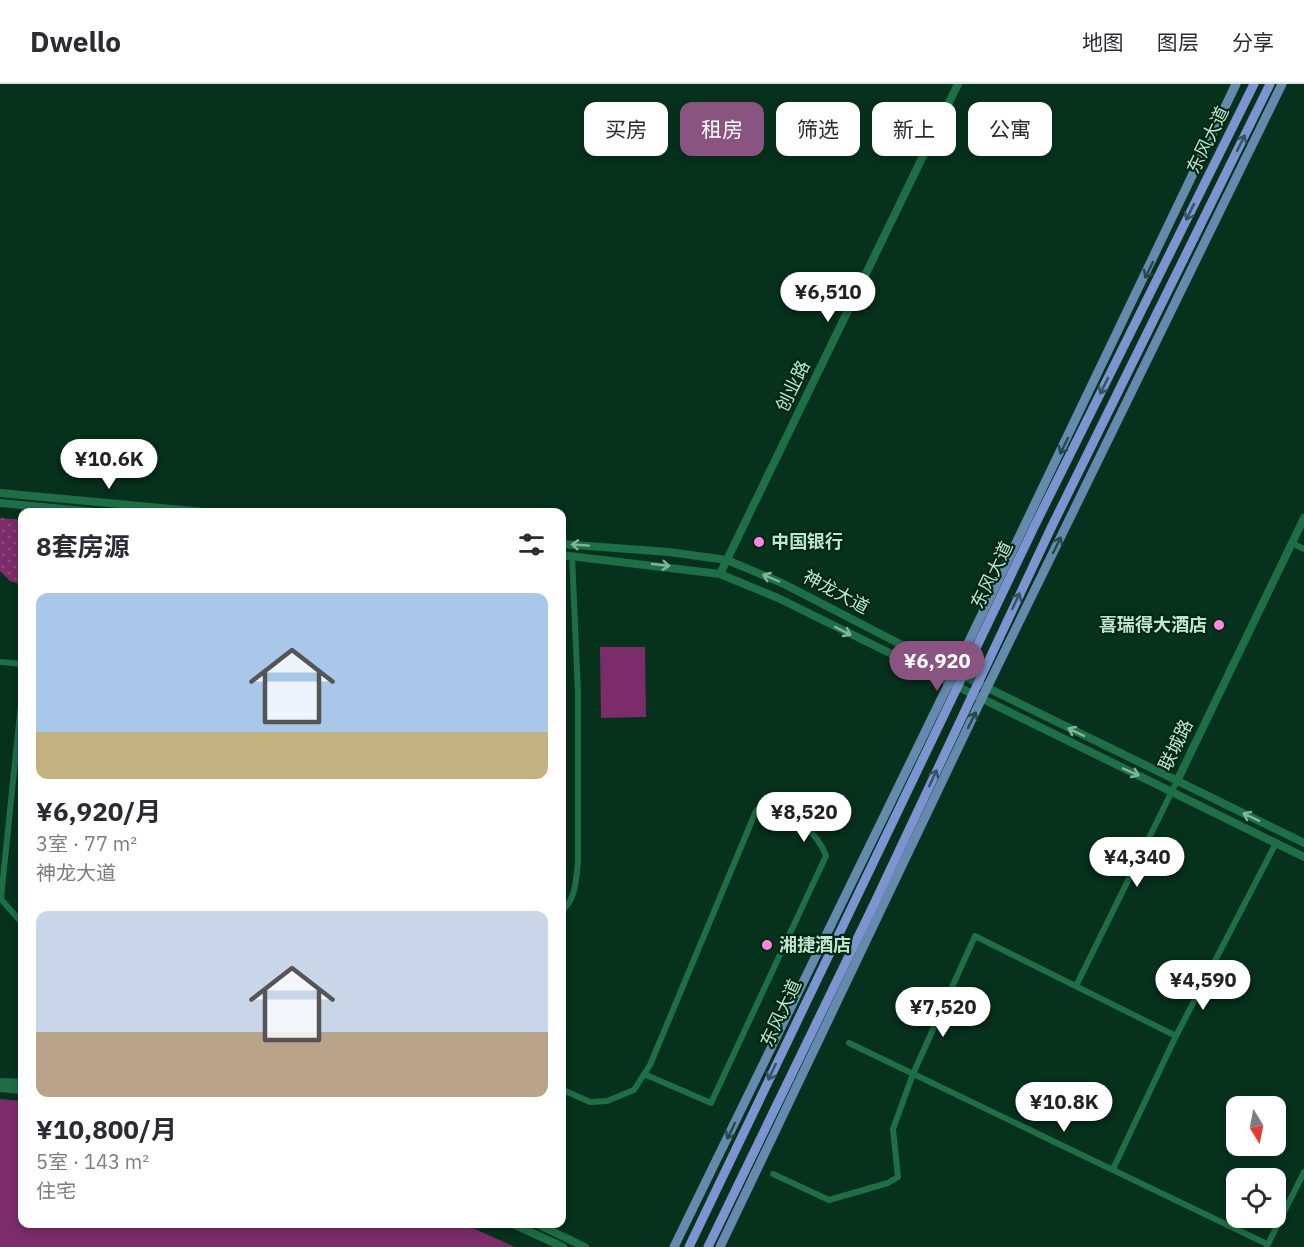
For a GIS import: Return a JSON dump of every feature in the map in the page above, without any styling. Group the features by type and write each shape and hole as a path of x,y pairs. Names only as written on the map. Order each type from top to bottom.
{"highway":[{"name":"东风大道","path":"689,1247 1014,568 1254,84"},
{"name":"东风大道","path":"708,1247 875,902 1052,526 1270,84"}],"main road":[{"name":"创业路","path":"720,574 958,84"},
{"path":"674,1247 955,671 1236,84"},
{"path":"720,1247 981,700 1282,84"},
{"path":"0,494 158,508"},
{"path":"0,503 54,508"},
{"name":"联城路","path":"1177,781 1304,518"},
{"name":"神龙大道","path":"566,544 669,552 727,560 782,583 988,688 1304,843"},
{"name":"神龙大道","path":"566,555 720,574 777,598 981,700 1172,790 1304,857"},
{"path":"0,1082 18,1083"},
{"path":"0,1088 18,1090"},
{"path":"522,1228 563,1247"},
{"path":"545,1228 585,1247"}],"street":[{"path":"1292,543 1304,549"},
{"path":"566,907 575,888 578,862 578,693 572,556"},
{"path":"0,662 18,664"},
{"path":"18,737 1,898 18,918"},
{"name":"联城路","path":"1076,986 1177,781"},
{"path":"12,801 18,802"},
{"path":"566,1091 590,1102 607,1101 633,1090 644,1074 687,980 756,811 765,803 776,805 806,828 823,846 826,856 711,1102 644,1074"},
{"path":"1113,1169 1176,1036 1276,843"},
{"path":"772,1174 829,1200 888,1183 898,1177 893,1129 914,1074 975,936 1176,1036"},
{"path":"849,1043 1113,1169 1267,1246 1304,1172"}],"shaded area":[{"path":"0,518 18,520 18,584 10,581 0,571"},
{"path":"600,647 645,647 646,717 601,718"},
{"path":"0,1099 18,1101 18,1228 473,1228 515,1247 0,1247"}],"place":[{"name":"中国银行","path":"759,542"},
{"name":"喜瑞得大酒店","path":"1219,625"},
{"name":"湘捷酒店","path":"767,945"}]}
